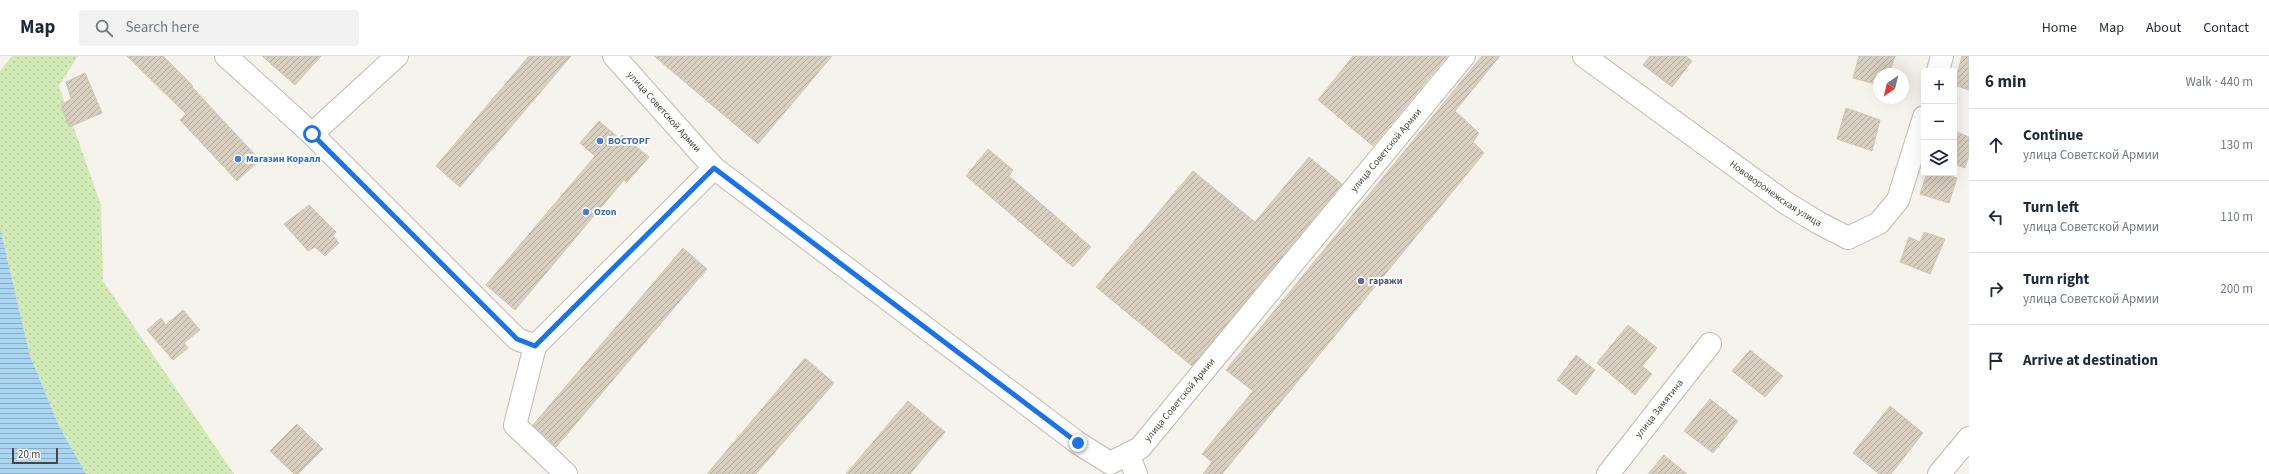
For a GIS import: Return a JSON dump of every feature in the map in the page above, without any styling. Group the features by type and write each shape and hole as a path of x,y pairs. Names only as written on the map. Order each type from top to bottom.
{"street":[{"path":"226,56 312,134 517,339 535,346"},
{"path":"312,134 397,56"},
{"name":"улица Советской Армии","path":"614,56 714,168 1078,443 1110,463 1140,448 1464,56"},
{"name":"Нововоронежская улица","path":"1584,56 1786,203 1848,238 1879,223 1898,200 1921,127"},
{"path":"1939,68 1942,56"},
{"path":"566,474 515,425 535,346 714,168"},
{"name":"улица Замятина","path":"1608,474 1710,344"},
{"path":"1939,474 1969,438"},
{"path":"1128,454 1136,474"}],"green space":[{"path":"12,56 78,56 59,86 101,205 103,281 234,474 86,474 59,426 30,356 0,228 0,71"}],"water":[{"path":"0,228 30,356 59,426 86,474 0,474"}],"building":[{"path":"127,56 163,56 193,86 192,87 260,160 237,181 180,120 186,114"},
{"path":"262,56 321,56 295,85"},
{"path":"529,56 571,56 460,187 436,166"},
{"path":"654,56 832,56 758,144"},
{"path":"1353,56 1447,56 1373,146 1318,100"},
{"path":"1482,56 1500,56 1455,111 1479,133 1473,142 1484,153 1222,474 1203,474 1212,462 1202,454 1253,391 1226,370"},
{"path":"1650,56 1686,56 1692,61 1672,87 1643,65"},
{"path":"1859,56 1895,56 1891,68 1873,68 1873,83 1853,78"},
{"path":"1962,56 1969,56 1969,90 1957,86 1957,74"},
{"path":"85,73 102,113 69,127 61,105 71,99 66,82"},
{"path":"1846,108 1880,120 1872,151 1837,139"},
{"path":"599,121 619,138 622,135 649,157 627,182 624,180 515,310 486,285 595,156 580,143"},
{"path":"1957,132 1969,137 1969,155 1965,168 1957,165"},
{"path":"988,149 1013,170 1009,176 1091,247 1073,267 966,176"},
{"path":"1309,157 1342,184 1192,366 1096,287 1193,171 1255,222"},
{"path":"1926,176 1950,176 1957,178 1949,203 1920,194"},
{"path":"309,205 336,232 333,236 339,243 325,256 315,247 308,251 284,224"},
{"path":"1924,232 1945,239 1930,274 1900,262 1909,237 1920,242"},
{"path":"683,248 707,269 556,447 533,425"},
{"path":"183,310 200,330 184,343 188,348 173,360 147,330 161,318 166,325"},
{"path":"1628,325 1657,348 1642,366 1652,374 1635,395 1597,363"},
{"path":"1750,350 1783,376 1765,397 1732,371"},
{"path":"1576,355 1595,370 1576,395 1557,380"},
{"path":"805,358 834,383 756,474 707,474"},
{"path":"1710,399 1738,421 1713,453 1684,431"},
{"path":"908,401 945,432 910,474 846,474"},
{"path":"1890,406 1923,433 1891,474 1879,474 1853,453"},
{"path":"297,424 323,449 298,474 294,474 270,451"},
{"path":"1664,455 1687,474 1648,474"}],"place":[{"name":"ВОСТОРГ","path":"600,141"},
{"name":"Магазин Коралл","path":"238,159"},
{"name":"Ozon","path":"586,212"},
{"name":"гаражи","path":"1361,281"}],"route":[{"path":"312,134 517,339 535,346 714,168 1078,443"}]}
